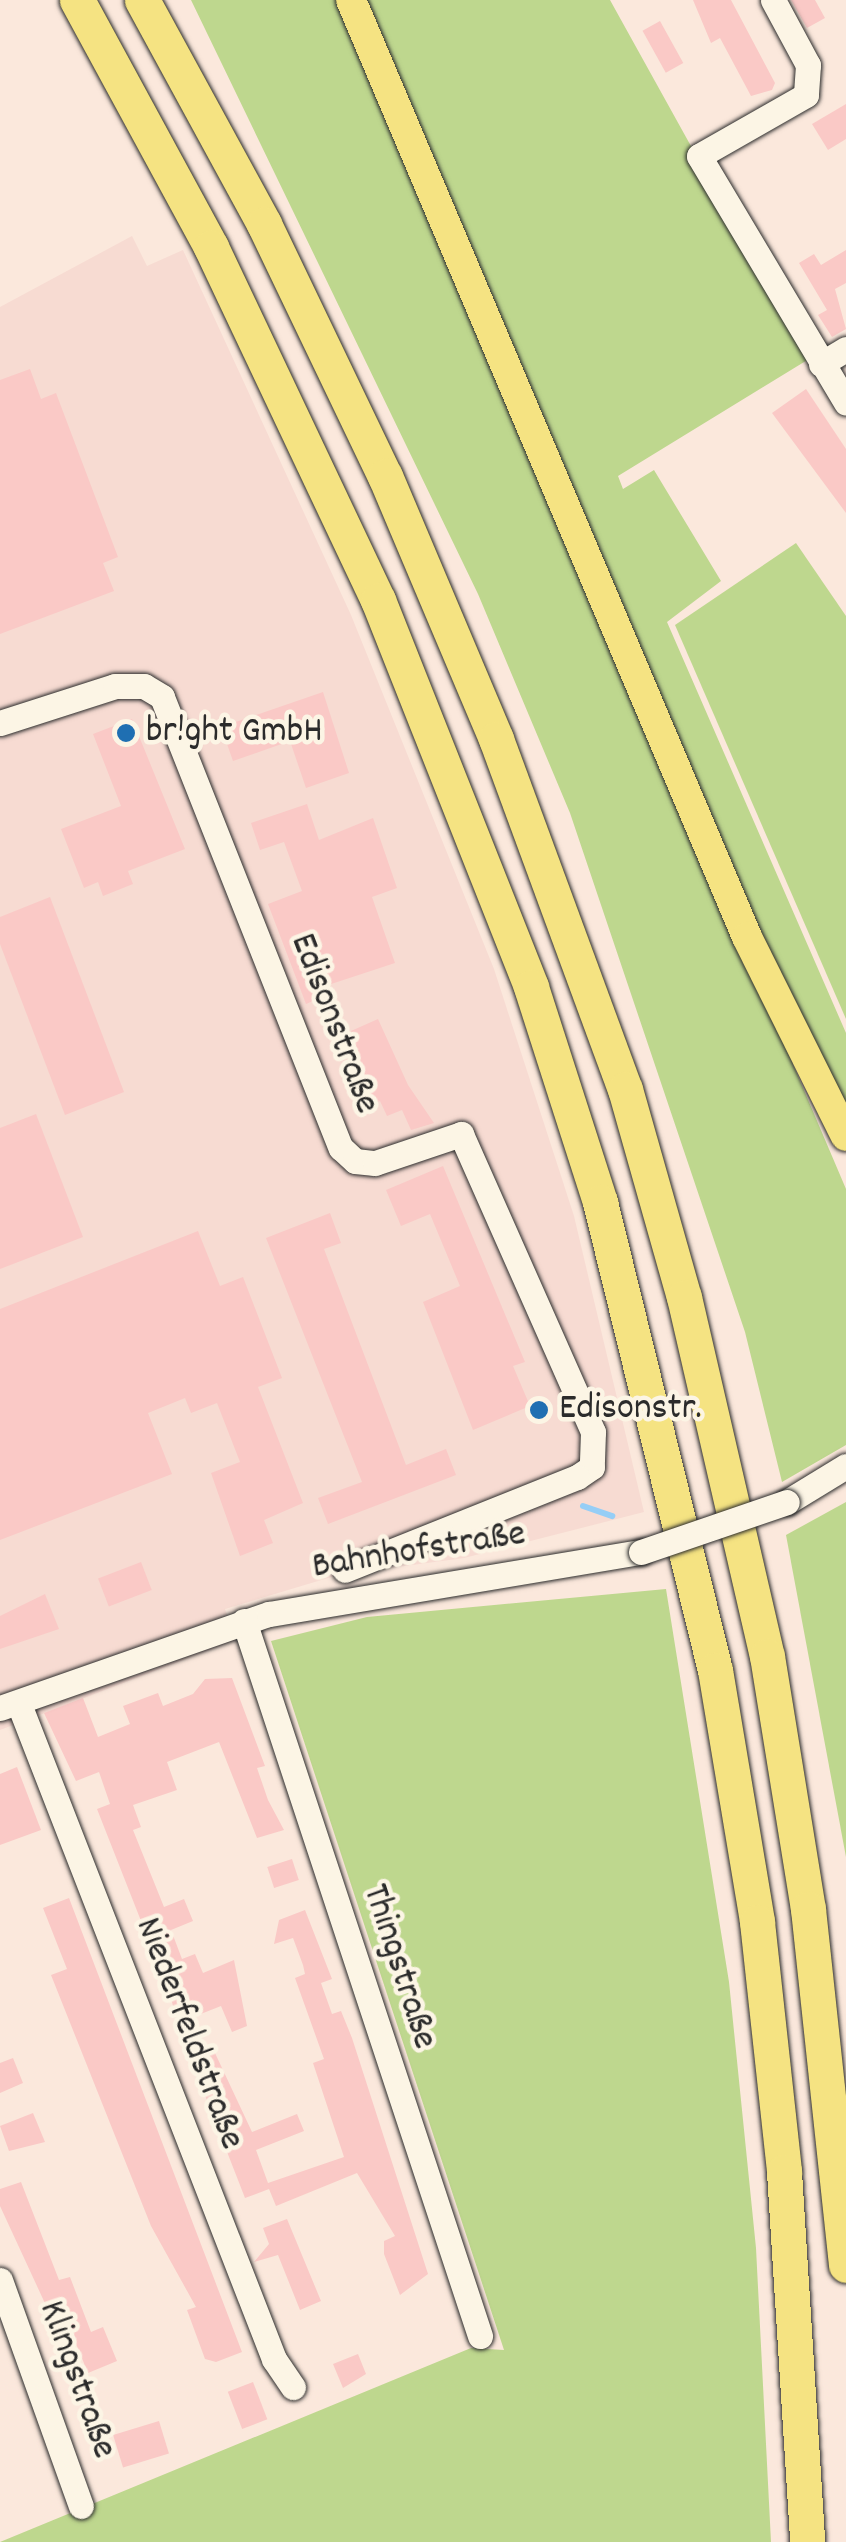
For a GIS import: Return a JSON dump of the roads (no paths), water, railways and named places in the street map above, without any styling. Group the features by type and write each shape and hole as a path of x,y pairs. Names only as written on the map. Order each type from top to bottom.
{"highway":[{"path":"78,0 211,247 378,600 531,986 605,1220 715,1670 757,1922 785,2189 806,2542"},
{"path":"142,0 264,224 384,476 503,758 625,1090 684,1297 767,1656 808,1909 846,2265"}],"main road":[{"path":"351,0 747,936 846,1136"}],"street":[{"path":"773,0 808,65 806,94 699,156 846,403"},
{"path":"821,364 846,349"},
{"name":"Edisonstraße","path":"0,723 114,686 144,686 162,698 341,1148 355,1162 374,1163 461,1134 586,1415 595,1454"},
{"name":"Bahnhofstraße","path":"345,1570 577,1478 595,1454"},
{"name":"Bahnhofstraße","path":"10,1706 244,1621 641,1552 787,1502 846,1466"},
{"name":"Thingstraße","path":"244,1621 480,2336"},
{"name":"Niederfeldstraße","path":"10,1706 274,2359 293,2387"},
{"name":"Klingstraße","path":"0,2280 81,2506"}],"waterway":[{"path":"583,1506 612,1516"}],"place":[{"name":"br!ght GmbH","path":"126,733"},
{"name":"Edisonstr.","path":"539,1410"}]}
